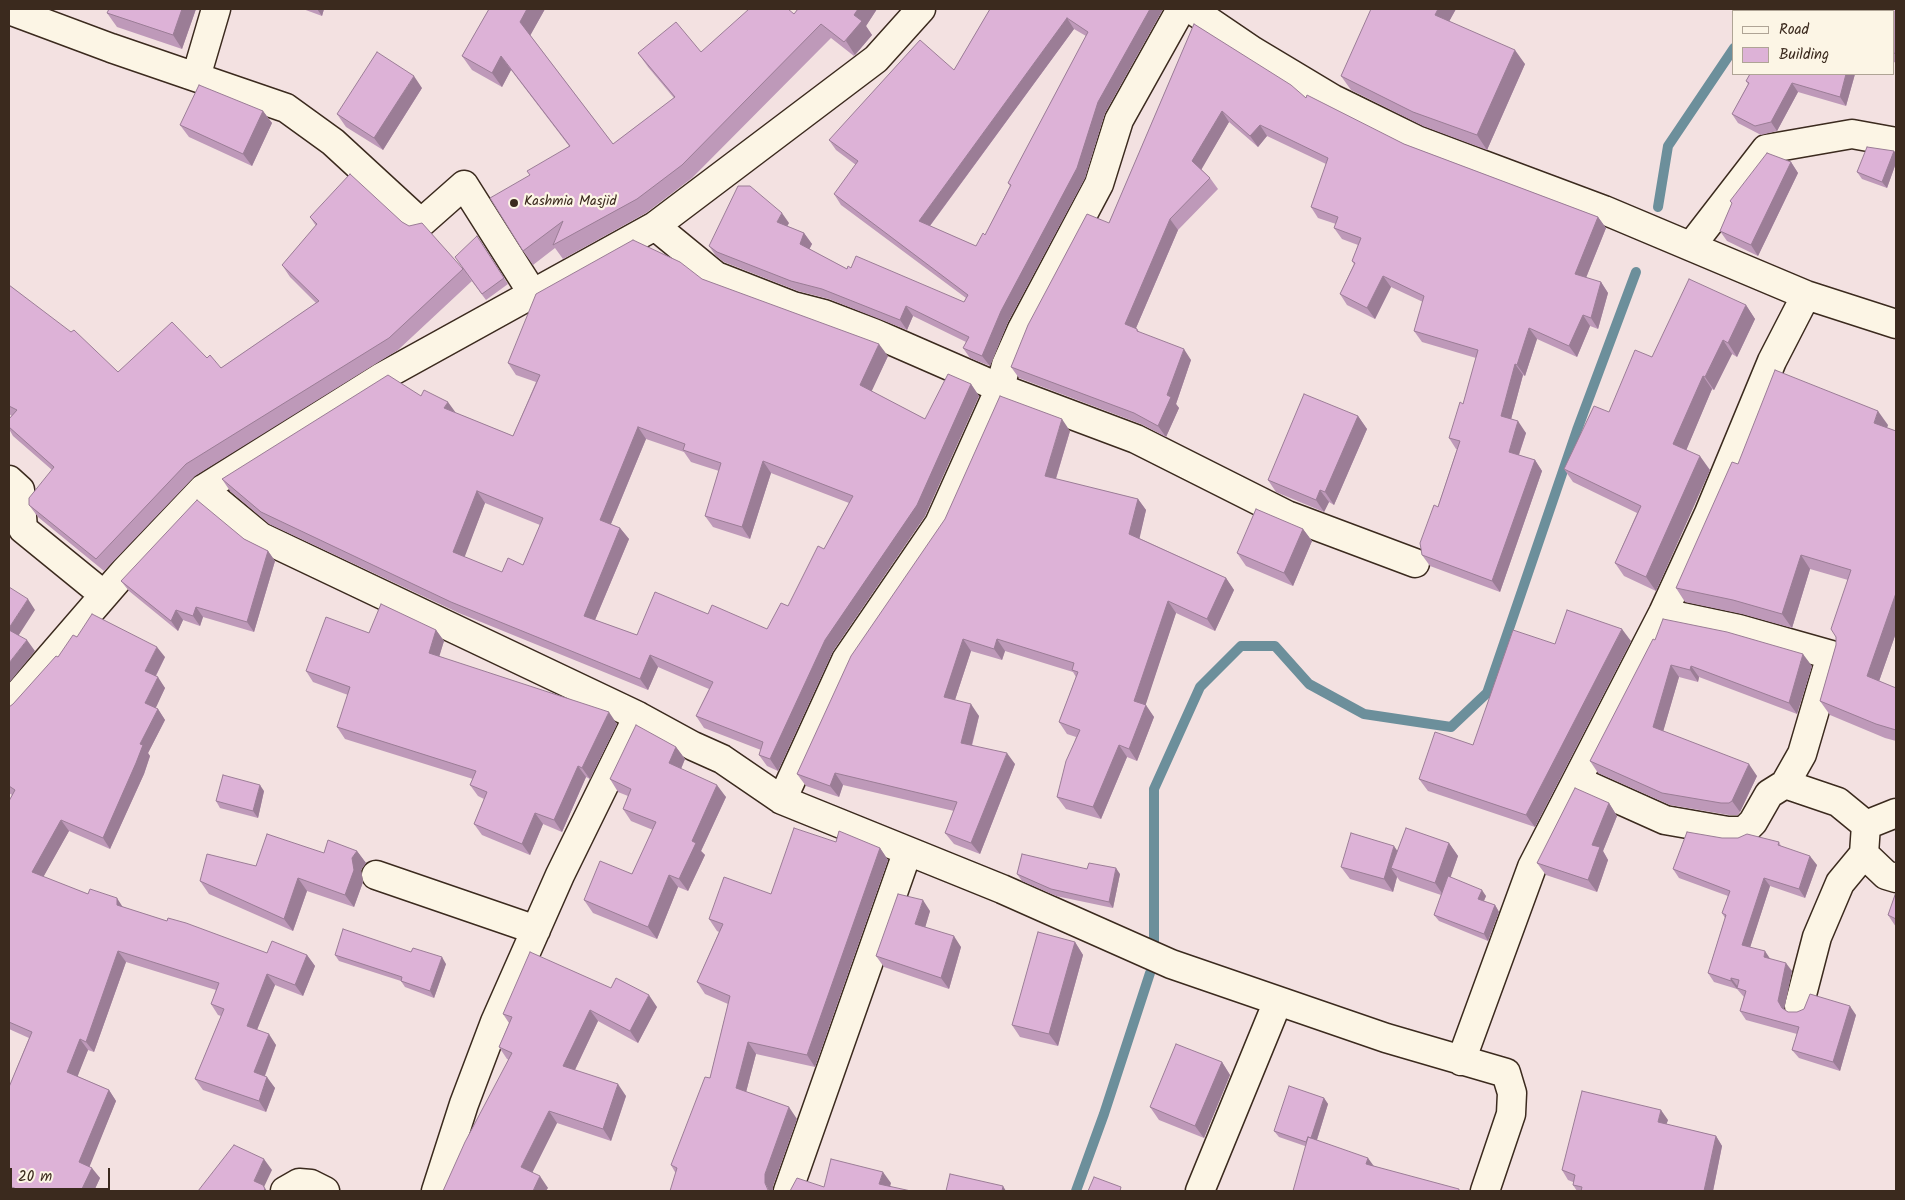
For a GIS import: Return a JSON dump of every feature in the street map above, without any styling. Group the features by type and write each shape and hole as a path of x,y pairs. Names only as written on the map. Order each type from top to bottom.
{"street":[{"path":"196,77 216,9"},
{"path":"9,705 104,595 203,489 380,378 654,226 876,59 921,9"},
{"path":"782,800 846,660 939,524 1000,388 1006,365 1022,329 1099,184 1119,120 1181,9"},
{"path":"1191,9 1252,51 1333,99 1417,140 1604,210 1806,295 1896,324"},
{"path":"9,10 286,108 333,142 421,222 464,185 533,294"},
{"path":"1691,246 1766,149 1852,134 1896,142"},
{"path":"654,226 716,276 793,306 824,314 874,332 1000,388 1136,439 1287,515 1415,563"},
{"path":"1461,1061 1532,866 1578,781 1662,613 1709,513 1772,361 1806,295"},
{"path":"9,480 20,490 23,529 104,595"},
{"path":"203,489 261,538 638,716 692,746 722,759 782,800 907,853 1002,889 1171,964 1461,1061 1506,1073 1512,1093 1511,1114 1485,1191"},
{"path":"1578,781 1666,820 1728,831 1744,831 1753,822 1769,794 1785,784 1802,754 1831,655 1739,629 1662,613"},
{"path":"436,1191 491,1031 560,875 638,716"},
{"path":"1785,784 1838,802 1866,825"},
{"path":"1866,825 1896,813"},
{"path":"1799,1006 1817,937 1840,883 1864,854 1866,825"},
{"path":"788,1191 907,853"},
{"path":"1864,854 1886,875 1896,878"},
{"path":"376,875 536,930"},
{"path":"1200,1191 1278,1001"},
{"path":"284,1191 299,1183 311,1184 325,1191"}],"building":[{"path":"109,9 182,9 173,35 107,13"},
{"path":"489,9 527,9 520,22 613,144 675,97 638,53 676,22 701,52 749,9 788,9 794,14 798,9 858,9 854,15 862,21 844,42 821,24 682,165 637,199 553,245 563,221 523,251 490,198 530,175 527,171 570,146 501,56 492,73 462,56"},
{"path":"990,9 1150,9 1098,102 1077,168 1001,311 982,356 963,348 969,337 906,306 900,320 822,289 791,281 717,252 709,246 738,186 750,186 782,213 777,222 804,233 800,244 847,269 848,266 851,268 856,256 964,302 968,295 834,194 858,161 829,140 920,40 954,70","holes":["1067,18 1088,32 1008,183 1011,185 985,235 983,233 976,246 919,221"]},
{"path":"1371,9 1438,9 1435,15 1515,50 1477,135 1413,112 1341,76"},
{"path":"1896,9 1896,54 1895,10 1850,10"},
{"path":"1194,24 1291,85 1306,98 1307,95 1404,144 1598,217 1575,274 1601,282 1591,318 1583,315 1569,346 1529,328 1517,365 1515,364 1501,416 1518,421 1509,452 1535,460 1492,581 1422,555 1420,543 1434,505 1438,507 1460,441 1449,438 1460,402 1463,404 1478,350 1414,331 1424,296 1383,276 1367,308 1340,294 1355,263 1352,261 1361,238 1334,228 1338,217 1311,207 1328,158 1260,125 1250,136 1222,111 1192,161 1210,178 1170,219 1125,324 1137,329 1137,331 1184,349 1167,395 1171,397 1158,426 1134,413 1011,367 1028,325 1087,214 1109,223"},
{"path":"377,52 414,76 374,138 337,114"},
{"path":"1749,75 1846,75 1840,97 1792,83 1771,122 1755,126 1732,114 1749,83 1746,81"},
{"path":"199,85 263,111 243,154 180,125"},
{"path":"1867,147 1894,151 1882,182 1857,172"},
{"path":"1767,153 1791,162 1751,245 1720,231 1732,203 1730,201"},
{"path":"350,174 402,222 409,226 422,223 463,269 389,338 186,464 96,559 29,505 29,498 54,467 9,427 9,419 17,410 9,406 9,285 71,332 74,330 118,372 172,322 207,358 210,355 221,368 319,301 282,265 317,224 310,217"},
{"path":"477,236 504,278 482,294 455,257"},
{"path":"633,240 680,262 702,279 879,344 860,385 925,419 948,374 971,384 917,505 825,640 770,759 759,755 763,742 696,716 713,682 650,655 640,679 451,602 261,512 222,479 388,375 421,396 424,390 448,402 444,408 513,436 540,375 508,363 536,294","holes":["638,427 685,444 683,450 721,463 705,516 742,527 763,461 853,496 824,549 818,546 788,606 781,603 767,629 712,605 708,614 655,592 637,635 584,616 620,528 600,520","477,491 543,518 523,565 508,558 502,572 453,552"]},
{"path":"1689,279 1746,305 1728,343 1723,340 1705,377 1703,376 1673,444 1700,456 1646,577 1615,563 1641,506 1564,469 1594,406 1609,412 1635,350 1652,357"},
{"path":"1775,370 1878,411 1874,423 1896,431 1896,593 1867,676 1896,688 1896,730 1876,724 1820,701 1836,645 1836,637 1831,629 1851,570 1801,555 1782,614 1733,600 1676,588 1732,462 1738,464"},
{"path":"1304,394 1358,416 1325,492 1320,490 1316,500 1268,480"},
{"path":"1000,396 1062,419 1045,476 1138,499 1129,534 1226,578 1207,619 1168,601 1134,701 1146,705 1129,749 1119,745 1093,807 1057,797 1066,761 1080,730 1059,722 1078,672 1072,670 1074,663 997,639 994,649 963,639 944,697 971,704 961,743 1007,753 971,843 945,833 957,802 835,773 830,786 797,774 851,656 945,519"},
{"path":"197,500 244,539 268,551 247,622 196,607 193,616 176,610 171,621 121,581"},
{"path":"1256,509 1303,529 1284,573 1237,553"},
{"path":"9,587 28,599 9,628"},
{"path":"381,604 436,630 429,653 609,712 582,768 578,766 554,820 535,813 522,844 474,824 487,792 470,785 476,771 337,727 350,687 306,671 326,617 369,633"},
{"path":"1567,610 1622,629 1526,815 1419,779 1435,732 1473,745 1513,630 1555,644"},
{"path":"92,614 157,647 145,671 158,677 145,703 158,709 140,744 143,745 136,763 103,838 61,820 32,872 88,894 90,889 117,898 117,905 167,921 168,918 186,923 267,953 272,941 307,955 295,985 267,974 247,1026 269,1034 254,1072 267,1077 259,1101 195,1079 224,1009 211,1004 219,983 118,951 86,1042 80,1039 67,1072 109,1090 79,1162 92,1168 81,1191 22,1191 9,1186 9,1087 32,1032 9,1022 9,801 15,790 9,786 9,707 56,656 58,657 73,635 77,637"},
{"path":"1663,619 1727,632 1803,654 1789,703 1691,666 1690,670 1671,665 1653,727 1749,764 1732,801 1729,803 1662,793 1590,761 1653,639 1655,640"},
{"path":"9,630 27,640 9,663"},
{"path":"636,725 676,747 669,763 717,785 692,841 696,843 679,879 669,875 648,927 584,900 600,861 632,874 656,822 623,809 631,789 610,779"},
{"path":"223,775 260,785 253,811 216,801"},
{"path":"1575,788 1609,803 1592,845 1600,847 1588,880 1537,863"},
{"path":"794,828 836,842 839,831 880,848 807,1055 748,1042 736,1088 789,1107 765,1174 765,1183 768,1190 771,1191 670,1191 677,1168 671,1165 705,1077 710,1078 730,996 697,982 723,924 709,919 724,877 771,894"},
{"path":"1406,828 1449,843 1435,883 1391,868"},
{"path":"1687,832 1722,838 1738,838 1747,834 1779,842 1778,845 1810,856 1799,889 1764,878 1742,945 1765,951 1764,957 1786,963 1778,1001 1782,1008 1788,1012 1797,1012 1804,1009 1810,994 1850,1006 1833,1062 1792,1050 1799,1027 1740,1011 1746,991 1737,988 1739,980 1731,978 1731,981 1708,973 1726,915 1722,913 1730,891 1673,869"},
{"path":"1351,833 1394,846 1384,879 1341,867"},
{"path":"267,834 324,853 328,840 357,851 352,858 354,870 345,895 298,878 284,919 200,881 207,854 256,866"},
{"path":"1022,854 1087,869 1089,863 1116,868 1109,902 1051,889 1017,874"},
{"path":"1448,876 1482,890 1478,899 1495,905 1484,934 1434,915"},
{"path":"1896,892 1896,919 1888,915"},
{"path":"898,894 923,900 915,924 954,936 941,978 876,956"},
{"path":"343,929 411,952 413,948 442,957 430,991 401,981 402,977 335,955"},
{"path":"1038,932 1075,942 1049,1034 1012,1025"},
{"path":"530,952 611,988 616,978 649,995 630,1031 590,1010 563,1066 618,1084 603,1129 549,1111 521,1167 540,1176 533,1191 443,1191 465,1142 512,1053 499,1047 512,1017 503,1014"},
{"path":"1176,1044 1222,1062 1195,1126 1150,1107"},
{"path":"1289,1086 1324,1098 1311,1138 1308,1137 1306,1142 1274,1131"},
{"path":"1582,1091 1661,1110 1658,1122 1716,1136 1704,1191 1581,1191 1582,1187 1573,1185 1575,1175 1562,1170"},
{"path":"1308,1137 1368,1158 1366,1164 1459,1189 1459,1191 1293,1191"},
{"path":"234,1145 264,1159 254,1181 263,1185 264,1191 198,1191"},
{"path":"831,1159 883,1172 879,1184 911,1191 790,1191 797,1178 824,1187"},
{"path":"950,1174 1003,1186 1002,1191 946,1191"},
{"path":"1094,1177 1121,1187 1120,1191 1088,1191"}],"waterway":[{"path":"1658,207 1668,146 1732,51"},
{"path":"1154,944 1154,789 1200,687 1241,646 1275,646 1309,684 1364,714 1451,727 1487,693 1577,430 1636,272"},
{"path":"1076,1191 1104,1114 1150,973"}],"place":[{"name":"Kashmia Masjid","path":"514,203"}]}
